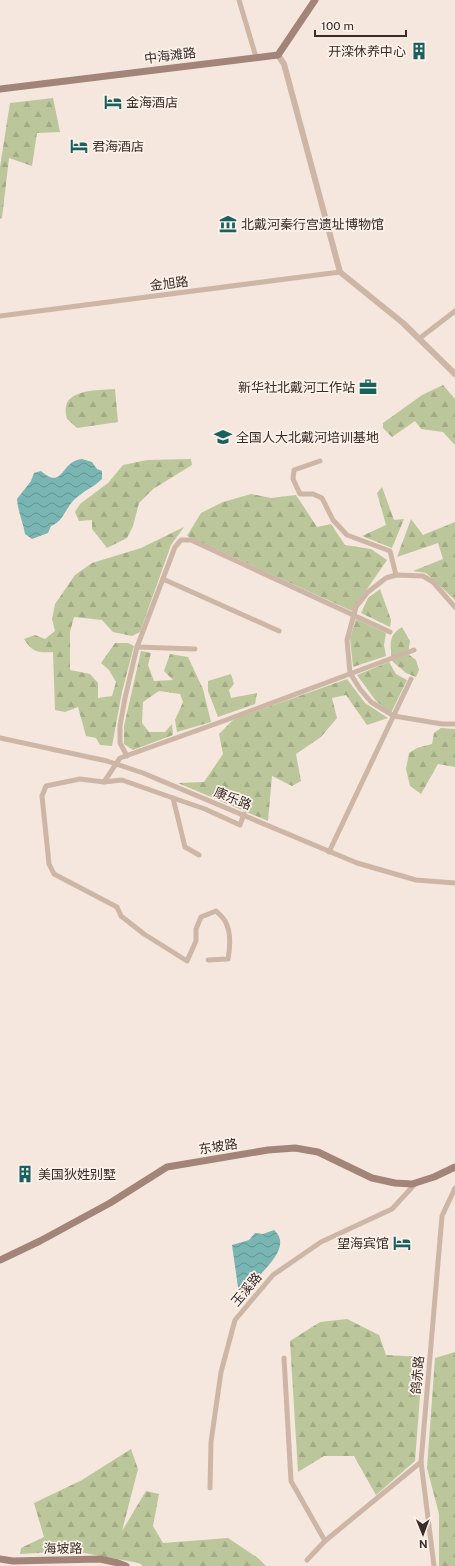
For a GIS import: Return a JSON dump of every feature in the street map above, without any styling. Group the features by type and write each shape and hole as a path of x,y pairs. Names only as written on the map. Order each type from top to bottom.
{"main road":[{"path":"278,55 315,0"},
{"name":"中海滩路","path":"0,89 278,55"},
{"name":"东坡路","path":"0,1260 47,1237 110,1203 167,1167 268,1150 295,1148 318,1152 372,1178 395,1183 412,1184 434,1177 455,1167"},
{"name":"海坡路","path":"0,1559 13,1561 100,1559 126,1566"}],"street":[{"path":"238,0 256,57"},
{"path":"278,55 284,64 340,272 404,323 455,374"},
{"name":"金旭路","path":"0,316 340,272"},
{"path":"420,338 455,311"},
{"path":"320,461 294,470 293,479 300,494 313,494 322,498 333,520 347,534 390,551 396,575"},
{"path":"127,756 120,743 120,726 137,647 175,547 181,540 190,540 355,614 390,632"},
{"path":"455,608 433,582 424,576 396,575 386,578 368,592 356,608 347,640 350,673 360,689 372,702 394,716 437,723 455,724"},
{"path":"163,579 279,631"},
{"path":"137,647 194,649"},
{"path":"104,782 115,763 120,758 414,650"},
{"path":"330,852 411,679"},
{"name":"康乐路","path":"0,738 84,755 115,763 244,814 330,852 357,862 416,880 455,883"},
{"path":"208,960 228,960 230,954 229,934 225,921 216,911 201,917 196,929 196,941 188,961 144,934 121,916 117,907 54,874 49,864 42,796 46,786 80,779 104,782 122,780 205,809 240,825 244,814"},
{"path":"173,798 185,847 199,855"},
{"name":"玉溪路","path":"210,1488 211,1442 221,1372 235,1320 273,1275 321,1242 392,1209 417,1182"},
{"name":"鸽赤路","path":"434,1566 421,1462 442,1216 455,1188"},
{"path":"284,1358 291,1481 325,1541"},
{"path":"307,1560 325,1541 421,1462"}],"green space":[{"path":"53,98 60,132 37,133 32,166 9,158 2,218 0,219 0,167 10,103"},
{"path":"443,385 455,399 455,445 443,432 421,429 415,421 392,437 383,428 383,423 422,395"},
{"path":"115,389 118,422 77,428 67,419 66,406 68,400 73,396 95,390"},
{"path":"191,459 192,465 153,489 139,503 133,526 127,538 107,548 92,529 92,520 79,521 75,512 80,504 108,483 123,465 147,460"},
{"path":"382,487 394,520 404,519 392,548 362,536 386,525 377,493"},
{"path":"251,494 271,498 296,495 317,527 331,524 345,545 371,549 387,560 352,611 187,536 201,513 223,502"},
{"path":"411,519 423,535 455,522 455,600 426,573 413,571 443,559 438,543 397,557"},
{"path":"184,527 171,545 140,632 132,636 113,632 102,620 74,617 70,632 70,670 90,674 98,683 98,698 112,696 116,682 109,670 101,663 115,643 128,643 134,646 122,692 112,746 100,745 96,738 86,736 78,707 65,712 55,710 53,652 36,651 30,647 24,639 35,635 45,639 55,631 52,619 55,604 75,575 92,563 141,548"},
{"path":"380,589 391,620 390,627 361,613 368,598"},
{"path":"356,619 386,633 384,645 386,656 353,667 350,638"},
{"path":"402,627 410,641 408,654 416,660 419,670 416,677 406,673 392,661 392,638 397,630"},
{"path":"141,651 151,653 148,665 154,681 173,680 164,671 170,654 188,657 203,689 211,722 177,732 175,720 183,702 180,694 159,691 143,702 142,723 149,732 165,732 172,724 173,735 133,750 124,744 124,726"},
{"path":"389,662 396,674 407,680 391,713 376,701 357,675"},
{"path":"231,674 234,684 229,690 231,698 257,693 255,704 218,717 208,691 208,681"},
{"path":"347,679 365,703 388,718 367,725 346,695 332,698 337,718 321,737 296,754 301,781 292,786 272,776 268,821 178,783 204,782 223,754 219,734 234,719"},
{"path":"441,728 455,729 455,767 438,764 421,794 410,786 406,769 409,753 417,748 432,744 434,733"},
{"path":"347,1319 379,1335 386,1355 423,1357 415,1461 376,1495 354,1456 324,1456 298,1472 290,1341 320,1322"},
{"path":"455,1352 455,1566 439,1566 439,1514 427,1468 435,1358"},
{"path":"131,1449 138,1469 122,1531 146,1491 159,1494 153,1526 163,1543 228,1538 258,1558 266,1566 143,1566 139,1563 73,1551 20,1554 21,1548 44,1537 34,1503 82,1480"}],"water":[{"path":"82,459 92,462 97,469 102,471 102,479 75,499 62,518 51,526 48,533 32,539 25,534 17,499 31,481 34,473 41,471 48,476 54,478 58,477 75,461"},
{"path":"274,1230 279,1236 280,1242 276,1255 241,1296 238,1287 232,1245 249,1240 255,1233 263,1234"}],"place":[{"name":"开滦休养中心","path":"419,51"},
{"name":"金海酒店","path":"113,102"},
{"name":"君海酒店","path":"79,146"},
{"name":"北戴河秦行宫遗址博物馆","path":"228,224"},
{"name":"新华社北戴河工作站","path":"368,387"},
{"name":"全国人大北戴河培训基地","path":"223,437"},
{"name":"美国狄姓别墅","path":"25,1174"},
{"name":"望海宾馆","path":"402,1243"}]}
